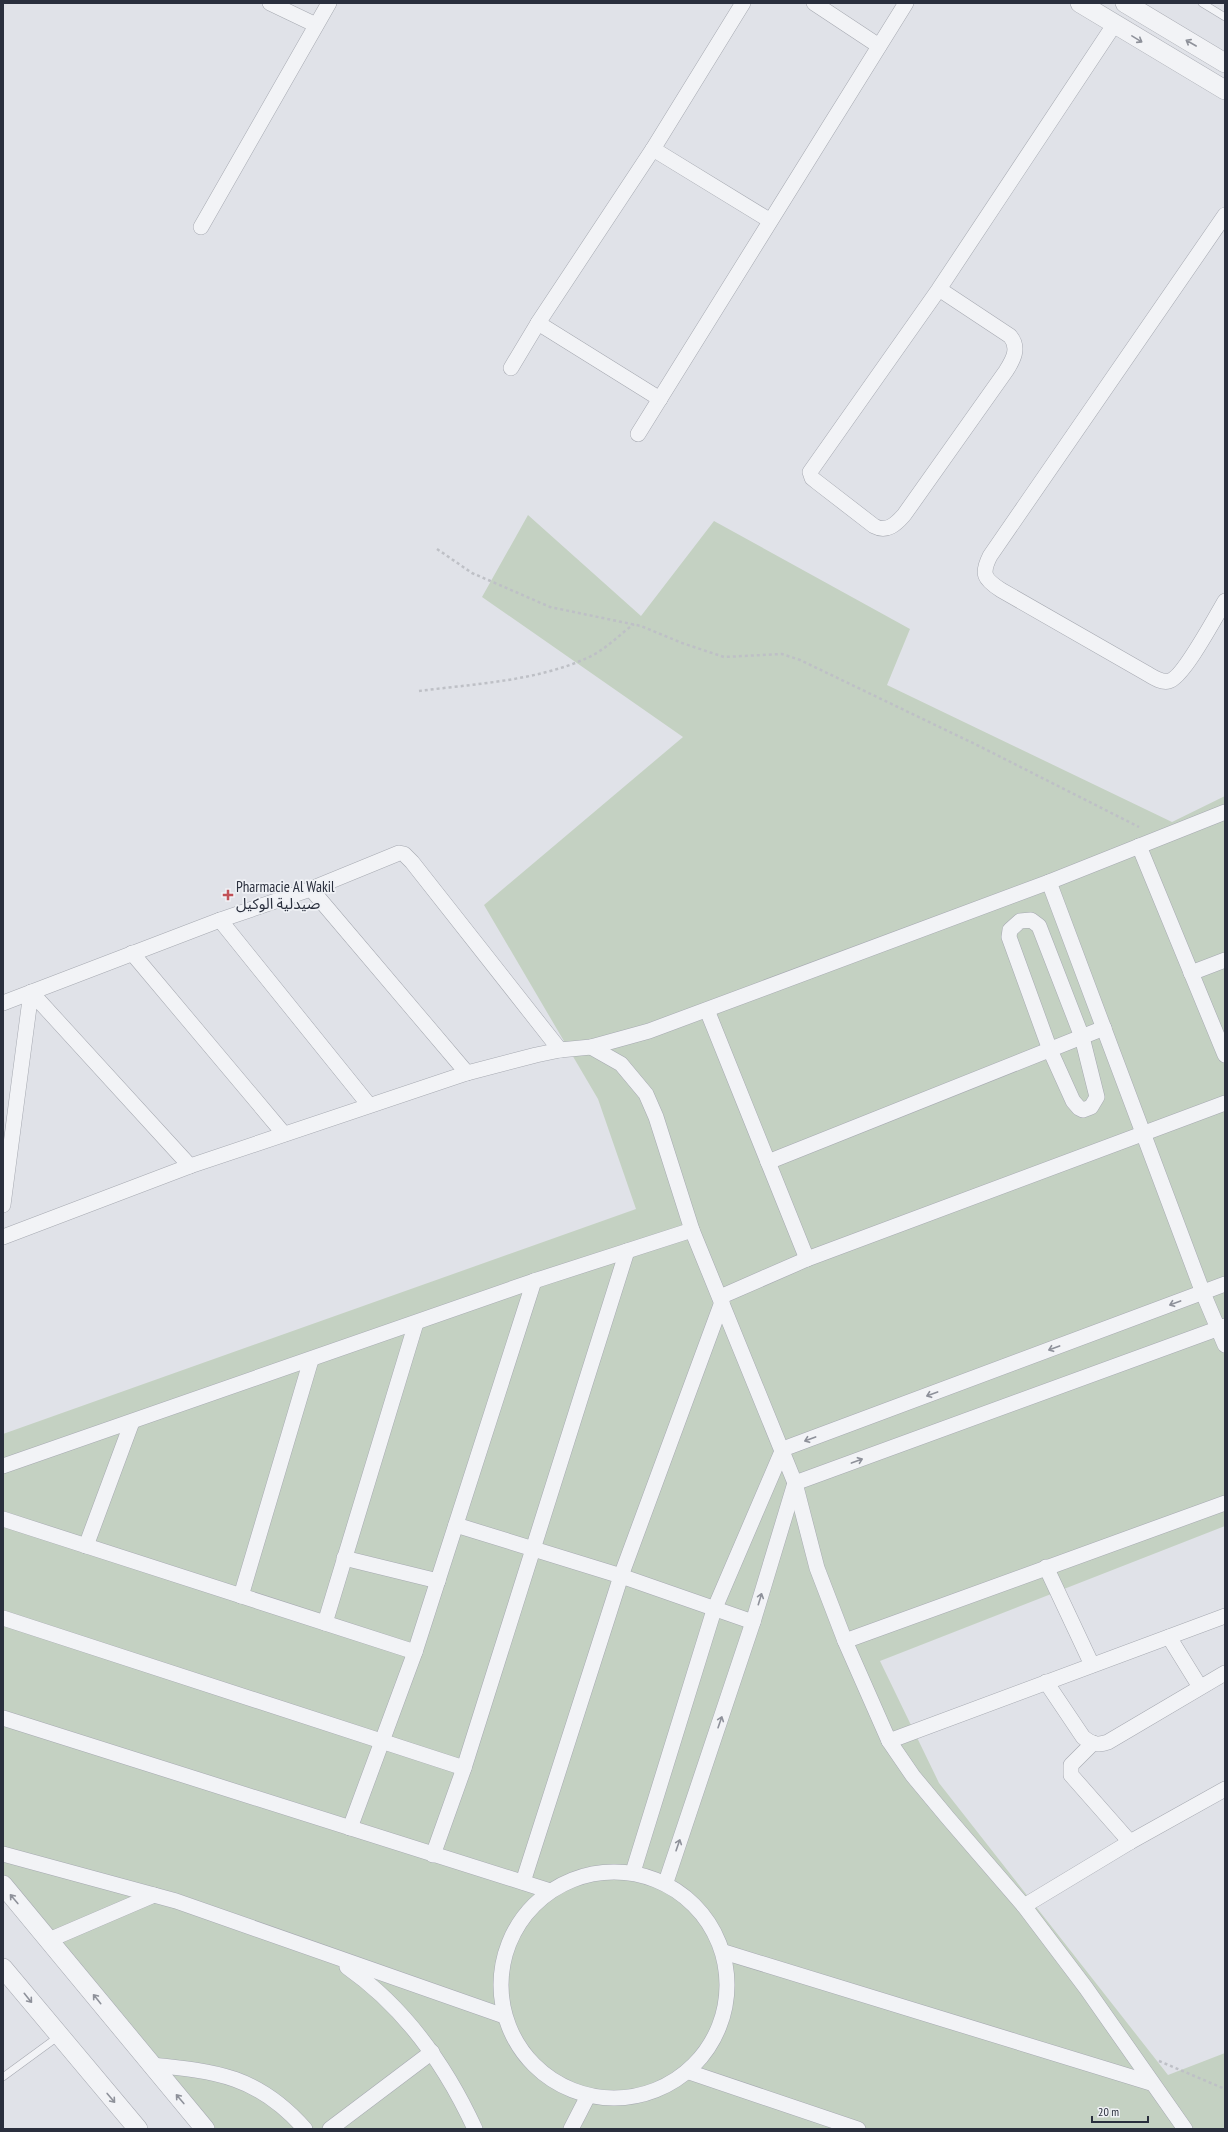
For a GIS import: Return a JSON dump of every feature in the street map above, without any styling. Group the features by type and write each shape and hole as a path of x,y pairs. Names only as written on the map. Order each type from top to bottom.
{"street":[{"path":"270,3 316,25"},
{"path":"201,227 329,3"},
{"path":"511,368 538,323 653,149 743,3"},
{"path":"814,3 879,46"},
{"path":"638,434 906,3"},
{"path":"1080,3 1114,25 1225,90"},
{"path":"1125,3 1225,63"},
{"path":"939,289 1010,336 1016,346 1015,351 1006,371 904,515 889,528 878,528 816,482 812,478 810,472 939,289 1114,25"},
{"path":"653,149 770,220"},
{"path":"1225,215 990,556 985,565 984,575 991,583 1001,590 1146,673 1164,681 1174,679 1182,672 1225,601"},
{"path":"538,323 660,399"},
{"path":"3,1237 190,1166 467,1073 560,1050 591,1047 649,1031 1049,882 1225,812"},
{"path":"1139,846 1225,1055"},
{"path":"3,1003 220,920 311,889 395,854 404,854 412,862 560,1050"},
{"path":"1049,882 1203,1293 1222,1327 1225,1345"},
{"path":"311,889 467,1073"},
{"path":"220,920 369,1105"},
{"path":"1031,920 1039,926 1082,1037 1097,1098 1092,1107 1084,1110 1078,1108 1073,1101 1050,1050 1010,937 1010,930 1020,921 1031,920"},
{"path":"132,953 284,1134"},
{"path":"1191,973 1225,960"},
{"path":"31,992 190,1166"},
{"path":"3,1205 31,992"},
{"path":"707,1010 807,1259"},
{"path":"768,1162 1104,1028"},
{"path":"591,1047 621,1064 646,1094 658,1124 692,1230 783,1449 795,1483 817,1568 845,1641 889,1741 918,1782 1024,1906 1086,1988 1151,2083 1185,2129"},
{"path":"523,1882 621,1576 721,1300 807,1259 1142,1132 1225,1103"},
{"path":"3,1466 311,1360 534,1281 692,1230"},
{"path":"433,1854 464,1768 534,1550 627,1251"},
{"path":"350,1828 415,1652 534,1281"},
{"path":"633,1872 714,1610 783,1449 1225,1284"},
{"path":"325,1623 416,1323"},
{"path":"795,1483 1222,1327"},
{"path":"241,1596 311,1360"},
{"path":"86,1546 132,1422"},
{"path":"666,1882 753,1622 795,1483"},
{"path":"845,1641 1225,1503"},
{"path":"3,1519 415,1652"},
{"path":"456,1525 621,1576 714,1610 753,1622"},
{"path":"344,1558 438,1581"},
{"path":"1046,1567 1092,1665"},
{"path":"889,1741 1225,1616"},
{"path":"3,1618 382,1740 464,1768"},
{"path":"1169,1637 1200,1687"},
{"path":"1046,1682 1083,1737 1099,1745 1108,1742 1225,1673"},
{"path":"3,1718 550,1891"},
{"path":"1093,1743 1071,1765 1071,1775 1130,1842"},
{"path":"1024,1906 1130,1842 1225,1789"},
{"path":"3,1854 154,1895 255,1927 332,1956 504,2016"},
{"path":"633,1872 666,1882 702,1911 724,1952 728,1995 716,2037 689,2072 641,2096 588,2096 551,2080 522,2052 504,2016 501,1969 517,1925 550,1891 589,1873 633,1872"},
{"path":"3,1885 205,2129"},
{"path":"49,1940 154,1895"},
{"path":"724,1952 1151,2083"},
{"path":"332,1956 369,1982 394,2007 432,2052 464,2104 475,2129"},
{"path":"3,1968 138,2129"},
{"path":"330,2129 432,2052"},
{"path":"150,2064 209,2071 255,2088 277,2102 305,2129"},
{"path":"689,2072 824,2124 858,2129"},
{"path":"571,2129 588,2096"}],"lane":[{"path":"1202,3 1225,17"},
{"path":"3,2077 59,2036"}],"path":[{"path":"437,549 478,576 550,607 634,624 682,643 724,657 782,654 814,665 979,746 1159,838"},
{"path":"419,691 505,680 572,663 588,658 634,624"},
{"path":"1155,2059 1225,2089"}],"green space":[{"path":"528,515 641,616 714,521 910,629 887,685 1172,822 1225,796 1225,1526 880,1661 939,1783 1168,2075 1225,2053 1225,2129 206,2129 3,1878 3,1434 636,1209 598,1099 484,905 683,737 482,597"}],"place":[{"name":"Pharmacie Al Wakil صيدلية الوكيل","path":"228,895"}]}
